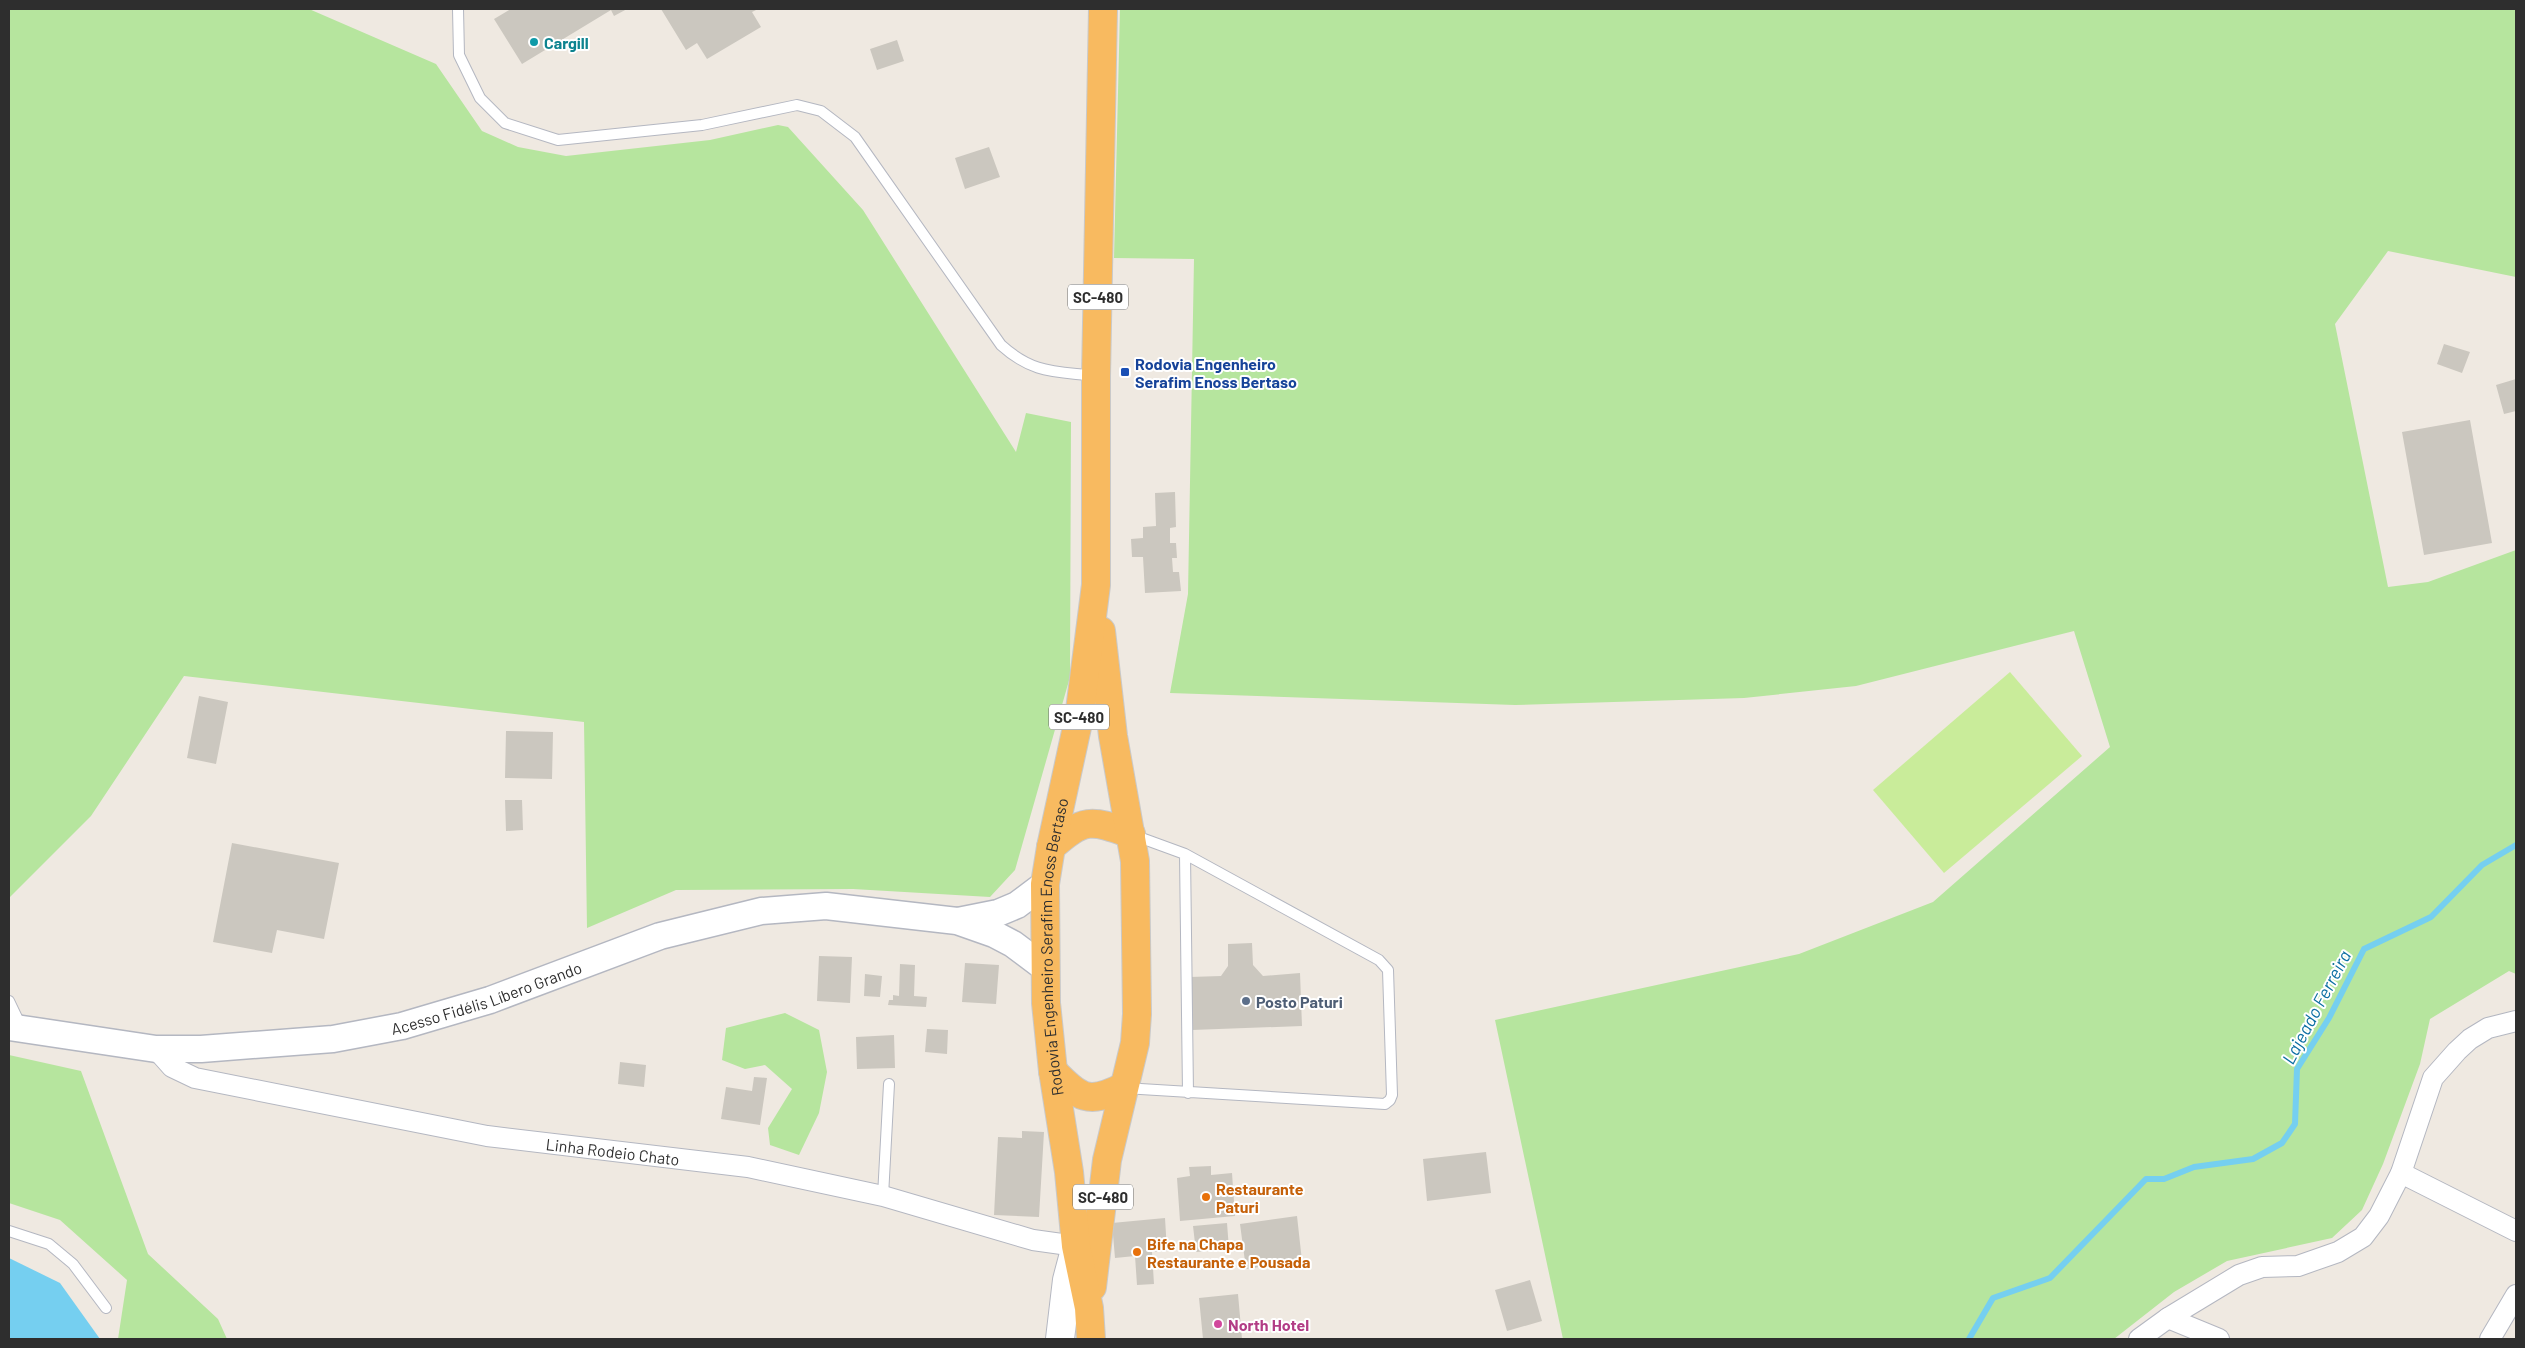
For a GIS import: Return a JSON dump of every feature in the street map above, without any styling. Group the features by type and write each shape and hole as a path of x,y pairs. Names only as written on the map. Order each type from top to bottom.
{"highway":[{"name":"Rodovia Engenheiro Serafim Enoss Bertaso","path":"1089,1308 1107,1160 1135,1043 1137,1014 1136,894 1131,834 1113,736 1096,585 1096,376 1103,9"},
{"name":"Rodovia Engenheiro Serafim Enoss Bertaso","path":"1092,1339 1089,1308 1076,1246 1069,1172 1053,1070 1045,968 1045,884 1051,847 1079,718 1096,585"},
{"path":"1051,847 1071,829 1090,822 1131,834"},
{"path":"1053,1070 1071,1090 1088,1099 1104,1097 1123,1088"}],"main road":[{"path":"1060,1339 1067,1280 1076,1246"}],"street":[{"name":"Acesso Fidélis Líbero Grando","path":"957,921 998,913 1017,905 1045,884"},
{"name":"Acesso Fidélis Líbero Grando","path":"16,1028 156,1049 201,1049 333,1039 402,1026 490,1000 660,936 761,911 826,906 957,921 994,934 1013,944 1045,968"},
{"path":"2138,1339 2168,1318 2239,1275 2262,1267 2298,1266 2338,1252 2363,1237 2379,1216 2401,1173 2433,1078 2456,1051 2470,1039 2488,1028 2516,1021"},
{"name":"Linha Rodeio Chato","path":"156,1049 172,1067 195,1078 487,1136 748,1167 883,1196 1033,1240 1076,1246"},
{"path":"2401,1173 2516,1231"},
{"path":"2490,1339 2516,1295"},
{"path":"2168,1318 2219,1339"}],"lane":[{"path":"458,9 459,55 480,98 505,123 558,140 702,124 797,105 821,111 855,137 1001,345 1017,360 1037,369 1096,376"},
{"path":"1123,1088 1385,1104 1390,1100 1392,1094 1388,970 1379,960 1185,854 1131,834"},
{"path":"1185,854 1188,1092"},
{"path":"9,1001 16,1028"},
{"path":"883,1196 889,1084"},
{"path":"9,1231 49,1244 73,1264 106,1308"}],"green space":[{"path":"9,9 309,9 436,64 482,131 518,147 566,156 710,140 778,125 788,127 863,210 1016,452 1026,413 1071,422 1070,677 1015,870 990,897 853,889 676,890 587,928 584,722 184,676 91,816 9,898"},
{"path":"1120,9 2516,9 2516,277 2388,251 2335,324 2388,587 2428,582 2516,550 2516,974 2509,971 2430,1019 2420,1064 2383,1164 2362,1210 2332,1238 2227,1261 2174,1292 2114,1339 1563,1339 1495,1020 1799,954 1933,902 2110,747 2074,631 1856,686 1744,698 1515,705 1170,693 1188,594 1194,259 1114,258"},
{"path":"2010,672 2082,756 1944,873 1873,790"},
{"path":"785,1013 819,1030 827,1072 819,1113 799,1155 770,1145 768,1128 792,1089 765,1065 745,1069 722,1060 726,1028"},
{"path":"9,1055 81,1071 148,1254 218,1319 227,1339 118,1339 127,1280 60,1220 9,1203"}],"water":[{"path":"9,1258 60,1283 100,1339 9,1339"}],"building":[{"name":"Cargill","path":"511,9 627,9 614,16 611,10 522,64 494,19"},
{"path":"661,9 758,9 752,12 761,27 707,59 697,43 686,50"},
{"path":"897,40 904,61 877,70 870,49"},
{"path":"989,147 1000,177 965,189 955,158"},
{"path":"2444,344 2470,352 2462,373 2437,364"},
{"path":"2516,379 2516,411 2504,414 2496,385"},
{"path":"2470,420 2492,543 2424,555 2402,432"},
{"path":"1175,492 1176,527 1170,528 1170,543 1176,543 1177,558 1172,558 1173,572 1179,572 1181,591 1145,593 1143,557 1132,557 1131,539 1143,538 1143,527 1156,526 1155,493"},
{"path":"199,696 228,702 216,764 187,758"},
{"path":"506,731 553,732 552,779 505,778"},
{"path":"505,800 522,800 523,830 506,831"},
{"path":"232,843 339,863 324,939 277,930 272,953 213,942"},
{"name":"Posto Paturi","path":"1252,943 1253,965 1263,976 1300,973 1302,1026 1192,1030 1190,977 1221,976 1228,966 1228,944"},
{"path":"819,956 852,957 850,1003 817,1001"},
{"path":"965,963 999,965 996,1004 962,1002"},
{"path":"900,964 915,965 914,996 927,997 926,1007 888,1005 889,1000 893,1000 893,995 899,996"},
{"path":"865,974 882,976 880,997 864,996"},
{"path":"927,1029 948,1030 947,1054 925,1052"},
{"path":"894,1035 895,1068 857,1069 856,1037"},
{"path":"620,1062 646,1065 644,1087 618,1084"},
{"path":"754,1077 767,1078 760,1125 721,1119 726,1087 752,1091"},
{"path":"1022,1131 1044,1132 1039,1217 994,1215 998,1137 1022,1138"},
{"path":"1486,1152 1491,1193 1427,1201 1423,1159"},
{"name":"Restaurante Paturi","path":"1211,1166 1211,1175 1232,1173 1235,1216 1180,1221 1177,1178 1190,1176 1189,1167"},
{"path":"1297,1216 1302,1261 1246,1269 1240,1224"},
{"name":"Bife na Chapa Restaurante e Pousada","path":"1165,1218 1167,1251 1152,1252 1154,1284 1137,1285 1135,1256 1115,1258 1112,1223"},
{"path":"1227,1223 1229,1249 1196,1252 1193,1226"},
{"path":"1530,1280 1542,1321 1507,1331 1495,1290"},
{"path":"1238,1294 1242,1339 1203,1339 1199,1298"}],"waterway":[{"name":"Lajeado Ferreira","path":"1969,1339 1993,1298 2050,1278 2146,1179 2164,1179 2194,1167 2253,1159 2282,1143 2295,1124 2297,1069 2329,1018 2364,949 2431,917 2482,865 2516,845"}],"place":[{"name":"Cargill","path":"534,42"},
{"name":"Rodovia Engenheiro Serafim Enoss Bertaso","path":"1125,372"},
{"name":"Posto Paturi","path":"1246,1001"},
{"name":"Restaurante Paturi","path":"1206,1197"},
{"name":"Bife na Chapa Restaurante e Pousada","path":"1137,1252"},
{"name":"North Hotel","path":"1218,1324"}]}
